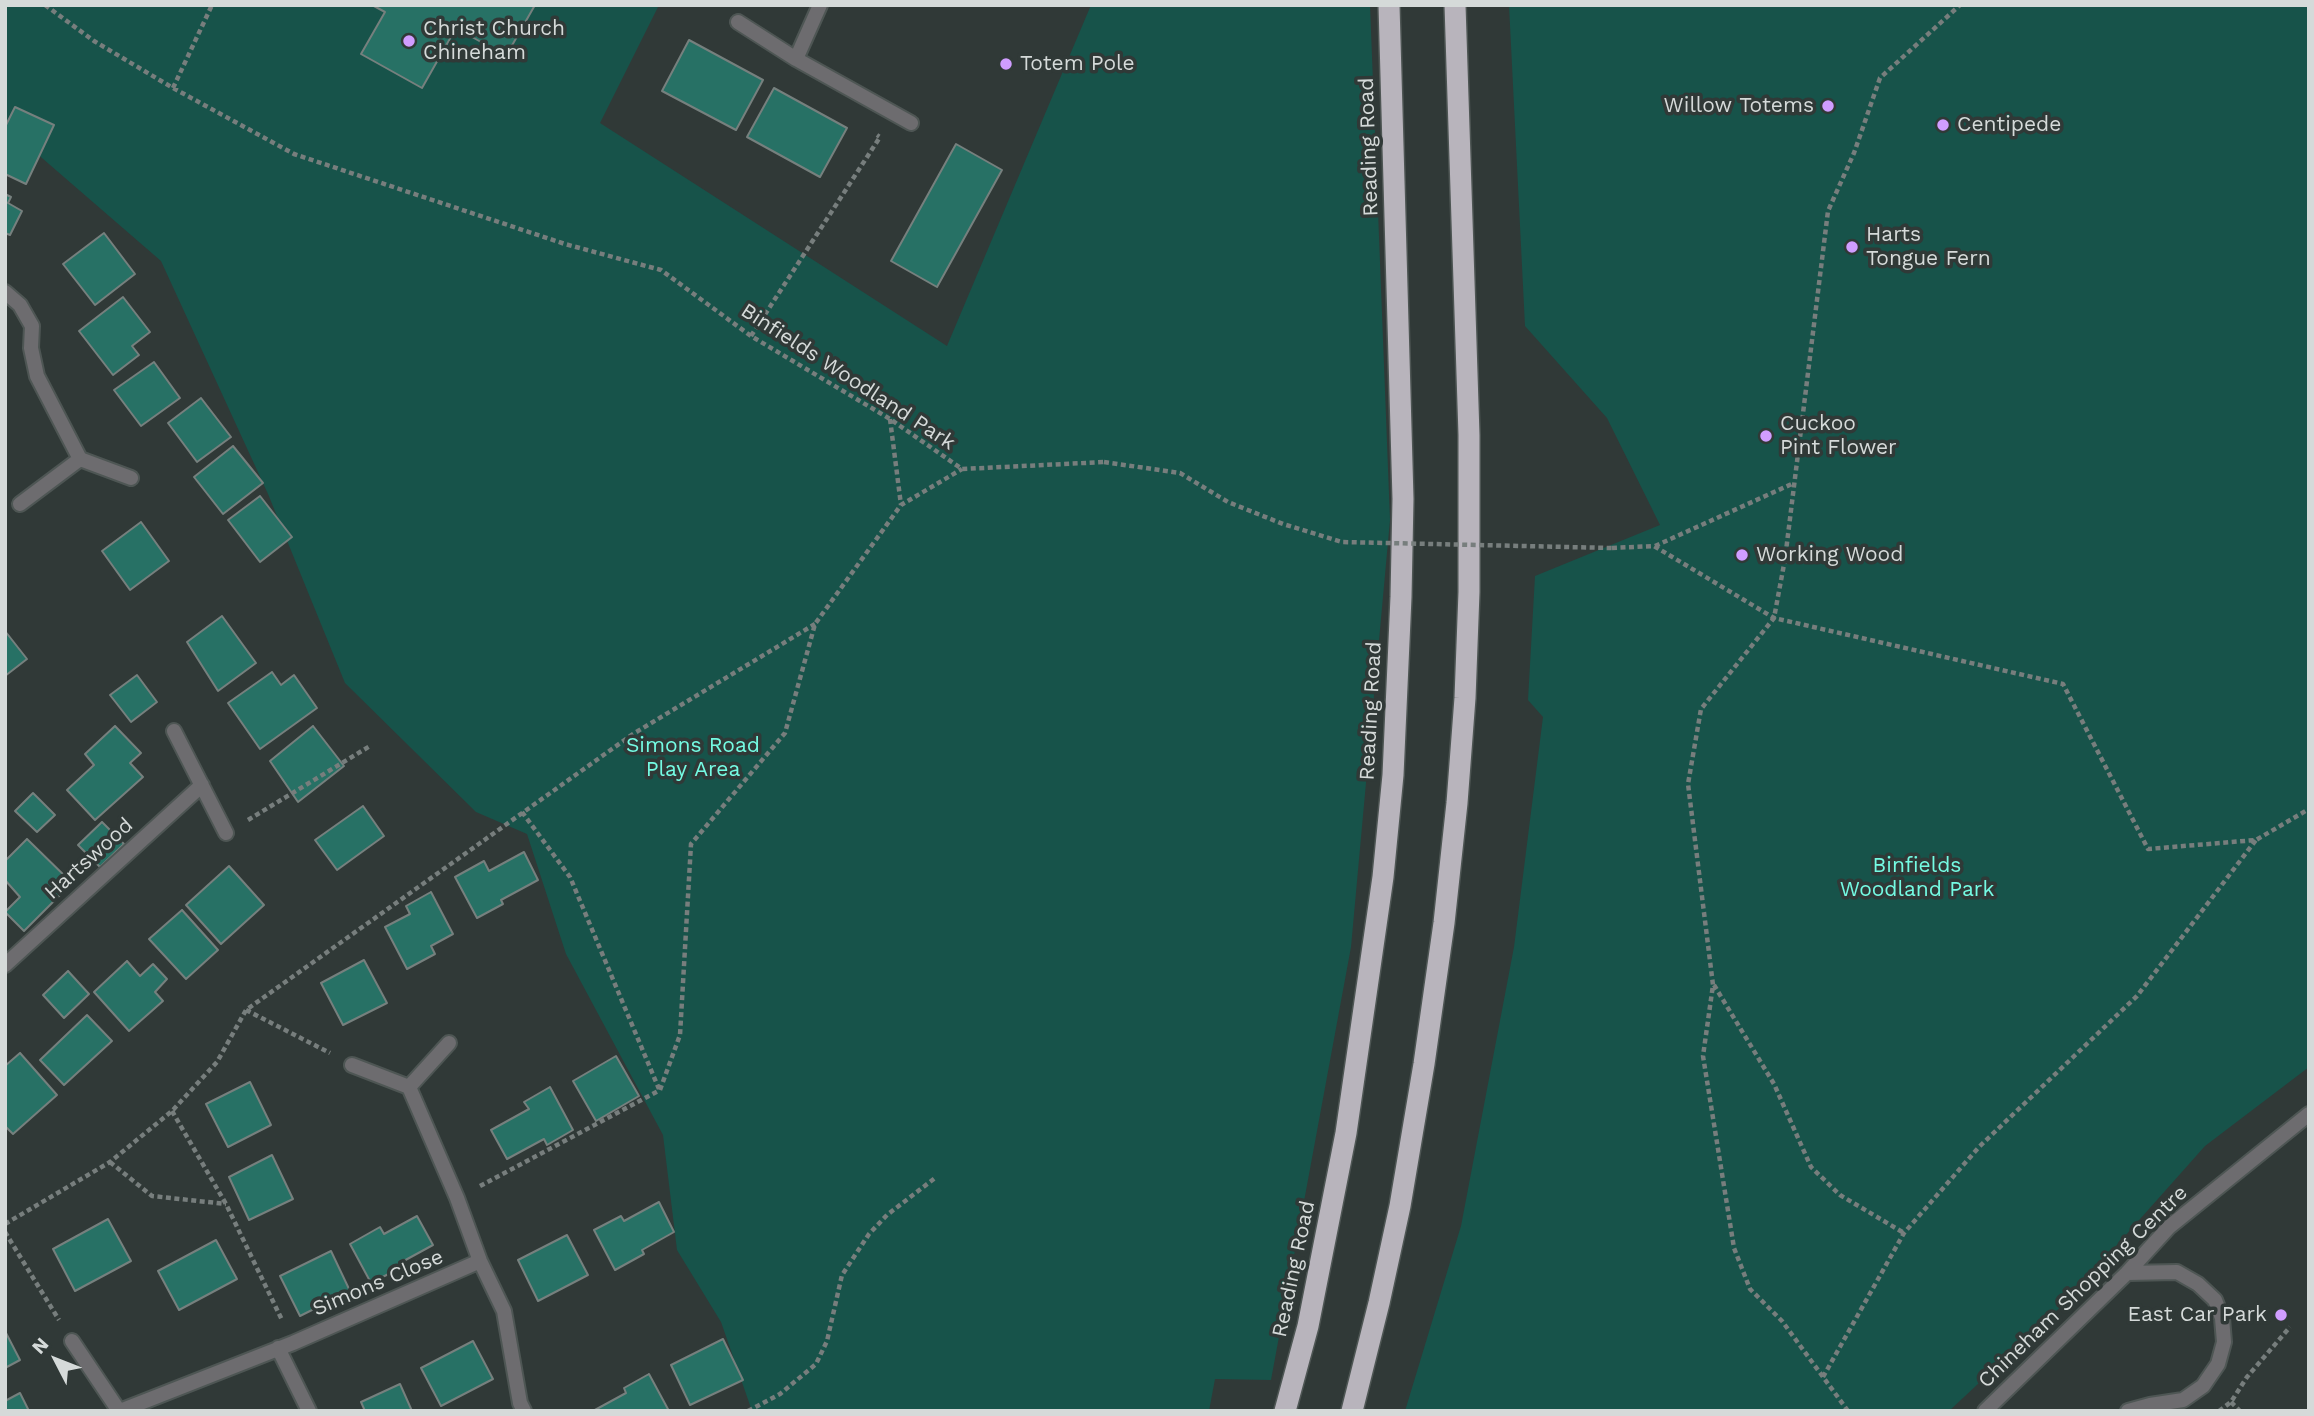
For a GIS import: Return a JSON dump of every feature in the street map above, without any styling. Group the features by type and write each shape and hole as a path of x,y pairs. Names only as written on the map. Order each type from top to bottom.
{"highway":[{"name":"Reading Road","path":"1285,1411 1310,1313 1346,1133 1383,877 1393,775 1403,499 1389,5"},
{"path":"1352,1411 1400,1206 1424,1063 1445,910 1464,711 1469,592 1469,435 1455,5"}],"street":[{"path":"796,59 820,5"},
{"path":"737,22 796,59 911,123"},
{"path":"5,292 20,305 32,326 31,348 37,376 80,459 131,478"},
{"path":"20,504 80,459"},
{"path":"174,731 226,833"},
{"name":"Hartswood","path":"5,965 202,785"},
{"path":"409,1087 449,1043"},
{"path":"352,1065 409,1087 457,1198 480,1261 504,1311 520,1403 524,1411"},
{"name":"Chineham Shopping Centre","path":"1985,1411 2127,1273 2169,1227 2309,1114"},
{"name":"Simons Close","path":"120,1411 293,1343 480,1261"},
{"path":"2127,1273 2176,1272 2198,1284 2215,1300 2222,1318 2224,1342 2218,1364 2203,1386 2183,1400 2128,1411"},
{"path":"72,1341 120,1411"},
{"path":"278,1348 309,1411"}],"path":[{"name":"Binfields Woodland Park","path":"44,5 94,41 294,154 565,244 661,270 751,336 890,419 962,469 1104,461 1180,473 1228,502 1283,524 1342,542 1612,548 1654,546"},
{"path":"173,88 212,5"},
{"path":"1848,1411 1782,1321 1751,1289 1734,1248 1703,1055 1713,985 1688,784 1701,709 1774,618 1828,211 1854,153 1880,78 1960,5"},
{"path":"751,336 880,137 858,114 871,102"},
{"path":"890,419 901,505"},
{"path":"457,1198 660,1090 680,1035 691,844 785,733 815,624 901,505 962,469"},
{"path":"1654,546 1794,483"},
{"path":"1654,546 1774,618 2063,684 2148,849 2256,840"},
{"path":"5,1224 110,1162 172,1111 217,1062 246,1010 633,734 815,624"},
{"path":"226,833 370,746"},
{"path":"1823,1377 1904,1233 1979,1147 2137,996 2256,840 2309,809"},
{"path":"522,812 570,877 660,1090"},
{"path":"1713,985 1774,1084 1811,1167 1840,1195 1904,1233"},
{"path":"246,1010 352,1065"},
{"path":"172,1111 226,1204 293,1343"},
{"path":"110,1162 152,1196 226,1204"},
{"path":"748,1411 780,1394 816,1364 827,1341 842,1275 869,1234 887,1215 935,1178"},
{"path":"5,1233 72,1341"},
{"path":"2219,1411 2231,1402 2247,1377 2290,1327"},
{"path":"2231,1402 2240,1411"}],"green space":[{"name":"Simons Road Play Area","path":"5,5 659,5 600,123 947,346 1091,5 1370,5 1390,520 1351,947 1271,1380 1215,1379 1209,1411 752,1411 721,1322 677,1250 663,1135 566,954 527,834 476,812 345,683 268,494 161,261 5,126"},
{"name":"Binfields Woodland Park","path":"1509,5 2309,5 2309,1067 2205,1146 2068,1300 1949,1411 1405,1411 1461,1226 1514,947 1543,717 1528,700 1535,576 1660,525 1607,418 1525,326"}],"building":[{"name":"Christ Church Chineham","path":"372,5 535,5 506,56 456,28 422,88 361,54 385,12"},
{"path":"689,40 763,80 736,130 662,91"},
{"path":"774,88 847,128 820,177 747,137"},
{"path":"15,107 54,125 26,184 5,174 5,127"},
{"path":"956,144 1002,170 937,287 891,261"},
{"path":"5,194 11,197 8,203 22,211 10,235 5,233"},
{"path":"104,233 135,274 95,305 63,264"},
{"path":"123,297 150,332 132,346 139,355 113,375 79,331"},
{"path":"154,362 180,398 141,426 114,390"},
{"path":"201,398 231,437 197,462 168,423"},
{"path":"233,446 263,483 223,514 194,477"},
{"path":"260,496 292,537 260,562 228,520"},
{"path":"141,522 169,561 130,590 102,551"},
{"path":"222,616 256,663 218,691 187,642"},
{"path":"5,631 27,659 5,676"},
{"path":"272,672 281,685 294,675 317,708 260,749 228,703"},
{"path":"137,675 157,702 131,722 110,695"},
{"path":"115,726 141,753 130,763 143,777 95,820 67,790 94,765 85,754"},
{"path":"313,726 344,766 298,802 270,761"},
{"path":"33,793 55,815 37,832 15,811"},
{"path":"363,806 384,836 337,870 315,840"},
{"path":"102,822 124,844 100,867 78,845"},
{"path":"27,839 72,883 24,931 5,912 20,897 5,880 5,861"},
{"path":"524,852 538,880 501,900 503,904 477,918 455,877 484,861 489,871"},
{"path":"229,866 264,905 221,944 186,905"},
{"path":"431,892 453,934 431,946 435,954 407,969 385,927 410,914 406,906"},
{"path":"182,910 218,950 186,979 149,939"},
{"path":"364,960 387,1003 343,1025 321,983"},
{"path":"127,961 140,976 153,964 167,979 155,992 163,1001 129,1031 94,992"},
{"path":"68,971 89,994 64,1018 43,995"},
{"path":"87,1015 112,1041 64,1085 40,1060"},
{"path":"20,1053 57,1095 13,1134 5,1126 5,1066"},
{"path":"616,1056 639,1096 596,1121 573,1081"},
{"path":"250,1082 271,1125 228,1147 206,1104"},
{"path":"550,1087 573,1130 547,1145 544,1139 507,1159 491,1130 529,1109 524,1102"},
{"path":"272,1155 293,1199 249,1220 229,1177"},
{"path":"659,1202 674,1232 642,1250 644,1254 615,1270 594,1230 621,1216 624,1221"},
{"path":"417,1216 433,1245 400,1263 402,1267 371,1283 350,1244 380,1227 384,1234"},
{"path":"108,1219 131,1261 75,1291 53,1249"},
{"path":"567,1235 588,1275 538,1301 518,1260"},
{"path":"216,1240 237,1279 179,1310 158,1271"},
{"path":"331,1251 350,1291 300,1316 280,1276"},
{"path":"5,1331 20,1360 5,1368"},
{"path":"723,1339 743,1380 690,1405 671,1365"},
{"path":"473,1341 493,1379 441,1406 421,1368"},
{"path":"649,1374 669,1411 593,1411 626,1393 624,1388"},
{"path":"400,1384 412,1411 365,1411 361,1402"},
{"path":"20,1393 29,1411 5,1411 5,1401"}],"place":[{"name":"Christ Church Chineham","path":"409,41"},
{"name":"Totem Pole","path":"1006,64"},
{"name":"Willow Totems","path":"1828,106"},
{"name":"Centipede","path":"1943,125"},
{"name":"Harts Tongue Fern","path":"1852,247"},
{"name":"Cuckoo Pint Flower","path":"1766,436"},
{"name":"Working Wood","path":"1742,555"},
{"name":"East Car Park","path":"2281,1315"}]}
